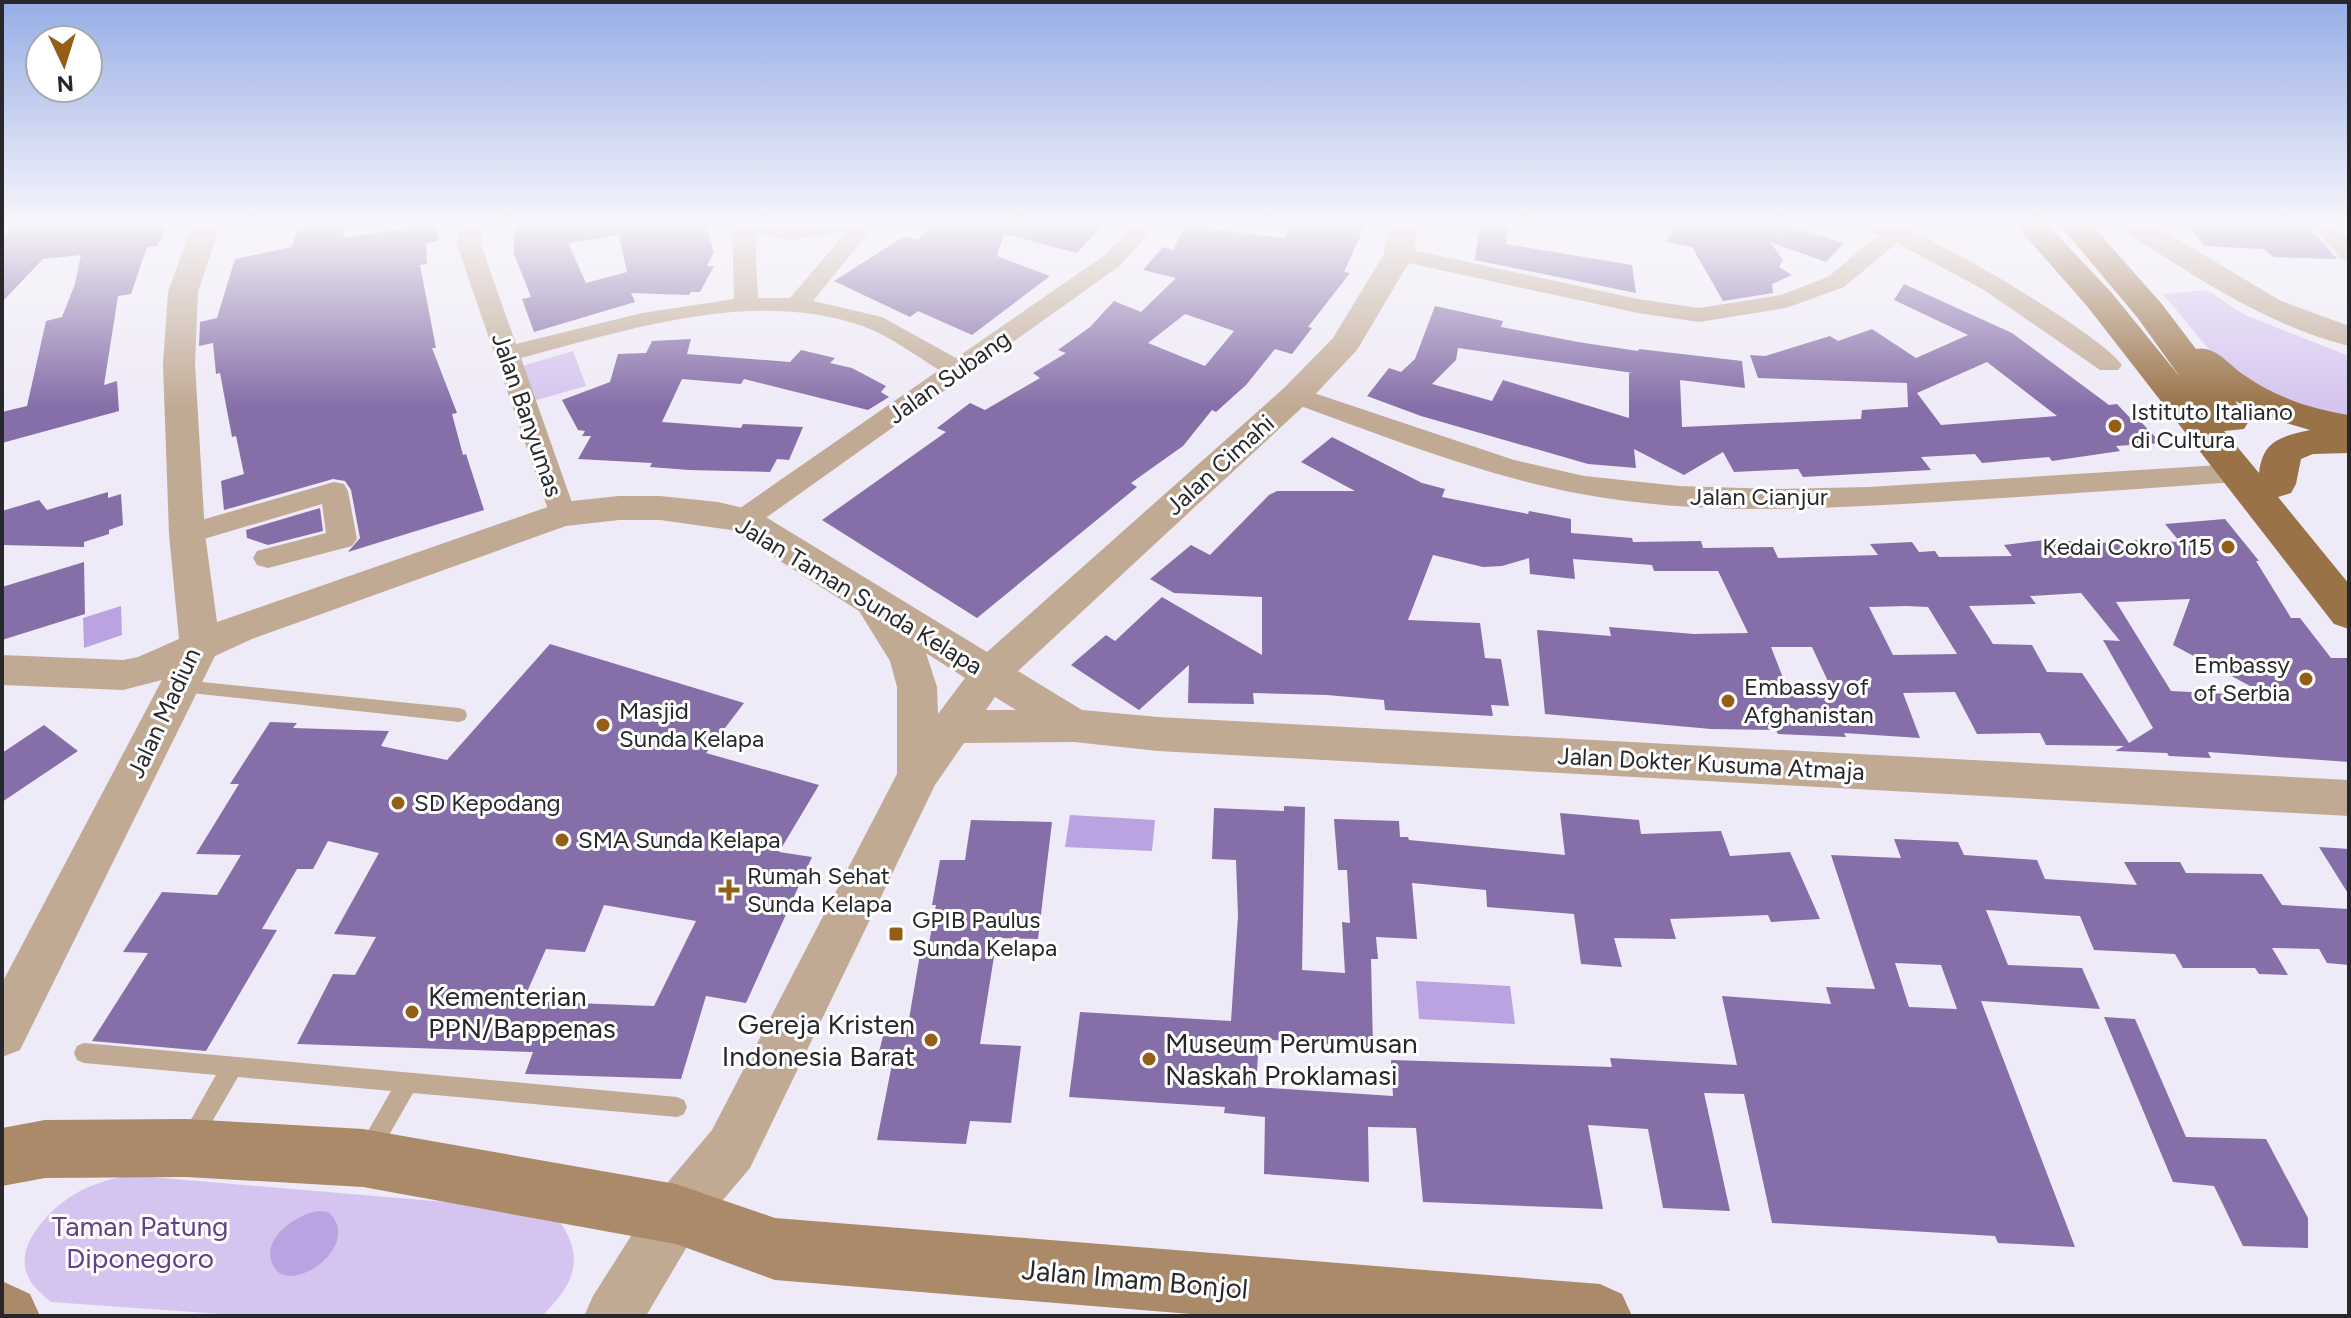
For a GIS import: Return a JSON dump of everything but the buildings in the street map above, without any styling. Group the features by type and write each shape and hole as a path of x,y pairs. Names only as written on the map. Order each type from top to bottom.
{"main road":[{"path":"2086,285 2349,613"},
{"path":"2126,285 2277,484 2349,567"},
{"path":"2146,307 2179,334 2217,374 2236,386 2294,414 2349,427"},
{"path":"2277,484 2280,456 2295,444 2331,439 2349,441"},
{"name":"Jalan Imam Bonjol","path":"2,1157 45,1149 186,1148 363,1158 676,1214 775,1249 1600,1316"},
{"path":"2,1313 8,1316"}],"street":[{"name":"Jalan Madiun","path":"2,1033 191,666 179,364 186,285"},
{"name":"Jalan Banyumas","path":"482,285 562,514"},
{"path":"745,285 746,305"},
{"path":"797,305 814,285"},
{"name":"Jalan Subang","path":"743,520 1079,285"},
{"name":"Jalan Cimahi","path":"990,673 1296,395 1346,343 1381,285"},
{"path":"1540,285 1653,309 1699,315 1741,311 1786,301 1829,285"},
{"path":"1993,285 2022,300 2109,365"},
{"path":"2229,285 2270,307 2349,337"},
{"path":"506,354 712,308 797,305 873,322 959,370"},
{"name":"Jalan Cianjur","path":"1296,395 1470,457 1584,485 1675,496 1769,499 1880,496 2235,473"},
{"path":"187,534 334,491 342,539 268,558"},
{"name":"Jalan Taman Sunda Kelapa","path":"2,670 123,675 165,664 191,666 238,629 562,514 619,508 660,508 743,520 873,604 990,673 919,774 731,1149 676,1214 613,1316"},
{"path":"873,604 909,659 917,687 919,774"},
{"name":"Jalan Dokter Kusuma Atmaja","path":"990,673 1074,726"},
{"name":"Jalan Dokter Kusuma Atmaja","path":"950,727 1074,726 1158,734 2349,798"}],"lane":[{"path":"191,666 459,715"},
{"path":"84,1053 677,1107"},
{"path":"186,1148 232,1067"},
{"path":"363,1158 407,1083"}],"green space":[{"path":"2207,290 2245,315 2349,356 2349,419 2316,412 2251,384 2208,348 2163,294"},
{"path":"573,351 586,386 522,404 509,370"},
{"name":"Taman Patung Diponegoro","path":"127,1175 552,1211 570,1240 574,1265 564,1290 542,1316 249,1316 51,1302 34,1286 27,1274 26,1251 31,1239 46,1218 66,1200 87,1188"}],"shaded area":[{"path":"121,606 122,635 84,648 83,618"},
{"path":"1070,815 1155,820 1152,851 1065,847"},
{"path":"1416,981 1510,986 1515,1024 1419,1019"},
{"path":"318,1211 328,1212 337,1225 338,1238 332,1251 308,1271 295,1276 283,1275 274,1267 270,1257 275,1238 290,1223"}],"place":[{"name":"Istituto Italiano di Cultura","path":"2115,426"},
{"name":"Kedai Cokro 115","path":"2228,547"},
{"name":"Embassy of Serbia","path":"2306,679"},
{"name":"Embassy of Afghanistan","path":"1728,701"},
{"name":"Masjid Sunda Kelapa","path":"603,725"},
{"name":"SD Kepodang","path":"398,803"},
{"name":"SMA Sunda Kelapa","path":"562,840"},
{"name":"Rumah Sehat Sunda Kelapa","path":"729,890"},
{"name":"GPIB Paulus Sunda Kelapa","path":"896,934"},
{"name":"Kementerian PPN/Bappenas","path":"412,1012"},
{"name":"Gereja Kristen Indonesia Barat","path":"931,1040"},
{"name":"Museum Perumusan Naskah Proklamasi","path":"1149,1059"}]}
